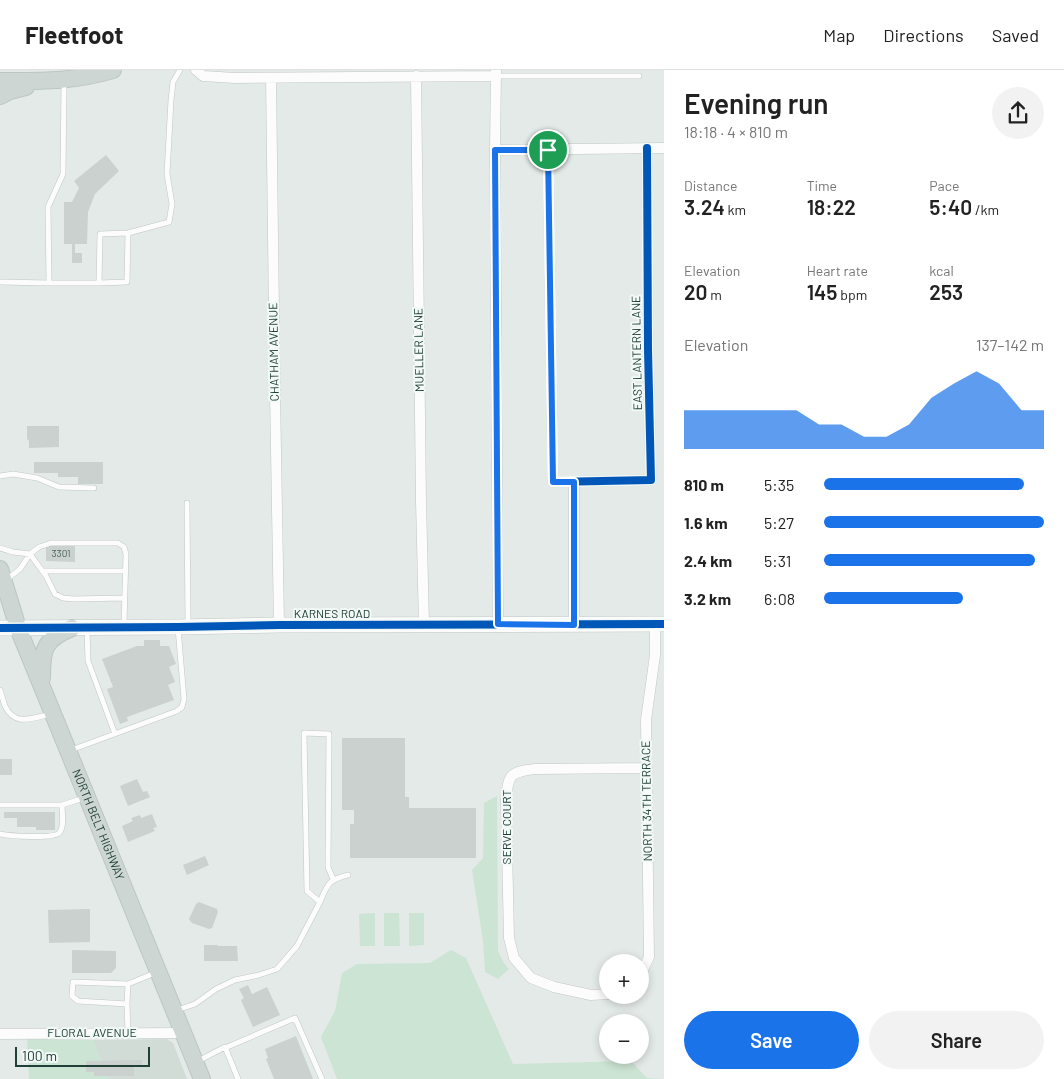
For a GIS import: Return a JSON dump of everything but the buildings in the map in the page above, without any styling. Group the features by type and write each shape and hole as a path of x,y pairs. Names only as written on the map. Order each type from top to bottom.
{"main road":[{"path":"0,81 64,80 84,78 113,70"},
{"path":"0,71 47,81"},
{"path":"0,96 10,91 47,81"},
{"name":"NORTH BELT HIGHWAY","path":"2,575 18,628 202,1079"},
{"path":"42,685 42,658 51,639 58,633 79,627"}],"street":[{"path":"196,70 204,76 235,78 496,73 498,624"},
{"name":"MUELLER LANE","path":"416,76 424,625"},
{"name":"CHATHAM AVENUE","path":"271,78 279,625"},
{"name":"EAST LANTERN LANE","path":"574,482 651,480 647,148"},
{"path":"495,150 664,148"},
{"path":"548,150 553,482 574,482 574,625"},
{"name":"KARNES ROAD","path":"0,628 498,624 660,625"},
{"name":"NORTH 34TH TERRACE","path":"649,954 646,720 660,625"},
{"name":"SERVE COURT","path":"599,995 591,995 554,987 531,978 514,958 508,938 506,801 508,782 513,774 535,768 647,768"},
{"name":"FLORAL AVENUE","path":"0,1034 183,1033"}],"lane":[{"path":"99,283 100,234 128,233 169,222 172,204 168,174 171,100 173,82 180,70"},
{"path":"496,73 639,76"},
{"path":"49,283 48,207 63,174 64,80"},
{"path":"0,282 127,282 128,233"},
{"path":"0,476 13,474 37,478 59,486 94,488"},
{"path":"68,751 177,711 182,707 184,699 183,627 187,503"},
{"path":"2,575 20,569 30,554 39,546 51,543 118,543 124,547 126,554 124,627"},
{"path":"0,548 30,554 55,594 63,598 124,598"},
{"path":"42,571 126,571"},
{"path":"79,627 88,661 115,734"},
{"path":"0,690 5,706 12,717 22,720 53,714"},
{"path":"320,902 307,891 304,733 329,734 328,867 333,879"},
{"path":"0,805 62,805 87,797"},
{"path":"0,834 9,836 57,835 62,826 62,805"},
{"path":"174,1012 195,1004 216,989 235,980 277,969 296,946 328,884 333,879 348,874"},
{"path":"127,1004 78,1001 72,996 73,982 128,984 158,972"},
{"path":"128,984 128,1033"},
{"path":"195,1062 295,1018 322,1079"},
{"path":"225,1048 238,1079"}],"shaded area":[{"path":"167,1039 173,1043 187,1079 108,1079 93,1040"}],"green space":[{"path":"497,796 498,951 509,969 498,979 485,972 483,941 472,870 483,858 484,803"},
{"path":"375,913 375,946 360,946 359,914"},
{"path":"384,913 399,913 400,946 384,946"},
{"path":"409,913 424,913 424,945 409,946"},
{"path":"451,950 466,958 513,1064 599,1062 599,1064 634,1064 647,1078 664,1079 337,1079 321,1037 335,1011 342,973 357,964 430,963"},
{"path":"27,1039 93,1040 108,1079 29,1079"}],"cycle path":[{"path":"548,150 553,482 651,480 647,148"},
{"path":"0,628 664,624"}],"route":[{"path":"495,150 548,150 553,482 574,482 574,625 498,624 495,150"}]}
